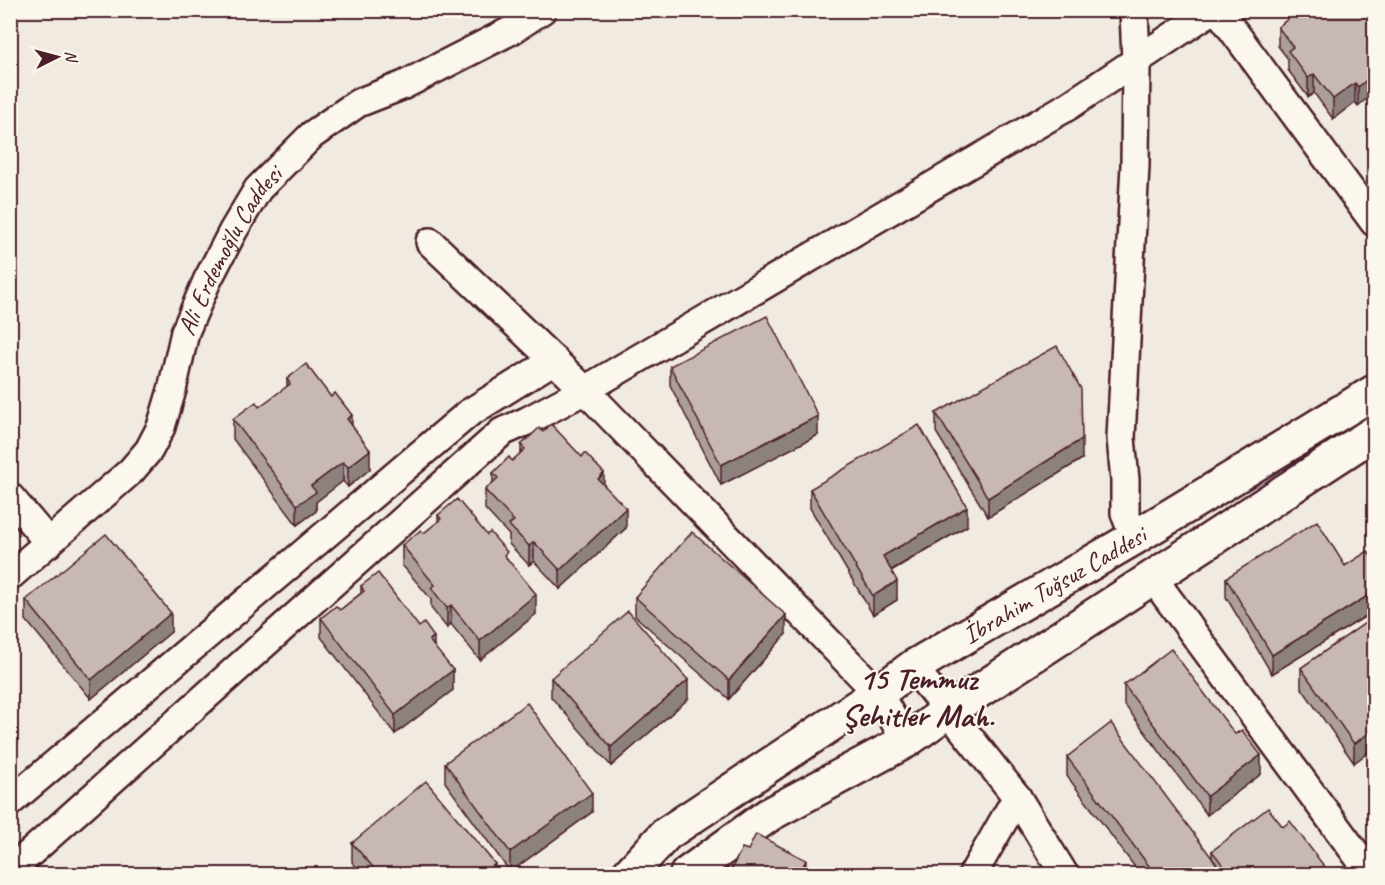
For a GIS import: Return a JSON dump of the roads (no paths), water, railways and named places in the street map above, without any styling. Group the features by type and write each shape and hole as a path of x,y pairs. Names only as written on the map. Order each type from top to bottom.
{"street":[{"name":"Ali Erdemoğlu Caddesi","path":"10,576 131,471 149,450 164,418 185,332 207,281 258,189 312,135 358,103 404,85 512,30 542,10"},
{"path":"1134,10 1135,165 1120,438 1125,480 1125,513 1134,538"},
{"path":"10,871 502,432 585,390 1070,105 1212,10"},
{"path":"1218,10 1374,222"},
{"path":"430,243 585,390 878,693 906,741"},
{"path":"10,802 469,413 554,360"},
{"name":"İbrahim Tuğsuz Caddesi","path":"628,874 666,834 878,693 913,667 1134,538 1374,392"},
{"name":"İbrahim Tuğsuz Caddesi","path":"687,874 770,814 906,741 948,711 1374,433"},
{"path":"10,497 49,543"},
{"path":"1152,577 1371,874"},
{"path":"913,667 1017,797 1064,874"},
{"path":"973,874 1017,797"}],"district":[{"name":"15 Temmuz Şehitler Mah.","path":"918,696"}]}
